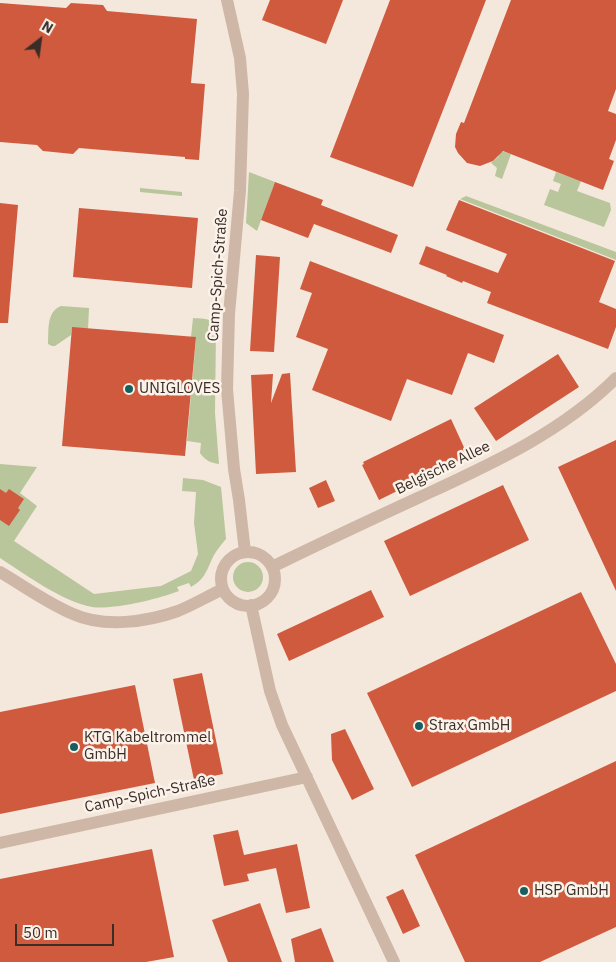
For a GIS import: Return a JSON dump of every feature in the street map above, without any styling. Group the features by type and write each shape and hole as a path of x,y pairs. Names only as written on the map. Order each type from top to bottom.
{"street":[{"name":"Camp-Spich-Straße","path":"227,0 240,58 243,94 240,191 229,314 227,389 234,468 246,552"},
{"name":"Belgische Allee","path":"272,567 490,465 534,440 575,413 616,378"},
{"path":"254,552 268,560 272,567 274,574 273,588 264,600 251,605 242,605 228,596 223,589 222,572 225,565 238,554 254,552"},
{"path":"0,572 50,603 73,614 85,619 109,622 141,620 178,611 223,589"},
{"path":"251,605 272,700 282,725 394,962"},
{"name":"Camp-Spich-Straße","path":"0,842 307,777"}],"green space":[{"path":"501,151 511,154 502,179 495,176 497,168 491,163 498,157"},
{"path":"249,172 275,182 257,231 246,223"},
{"path":"556,172 581,181 577,191 610,203 611,210 604,227 544,205 550,189 558,192 561,184 553,181"},
{"path":"140,188 182,192 182,196 140,192"},
{"path":"466,196 616,252 616,260 460,199"},
{"path":"61,306 89,308 88,329 72,328 71,335 55,346 52,346 48,344 49,322 53,312"},
{"path":"193,318 210,320 216,328 215,413 219,464 210,462 200,453 201,443 187,441 196,338 191,337"},
{"path":"0,464 37,467 20,493 37,506 14,541 94,594 161,586 191,571 198,554 194,523 196,492 182,491 183,478 203,480 221,487 226,539 215,554 202,578 191,587 189,583 177,587 179,591 170,594 112,607 101,608 81,604 44,587 0,558"},
{"path":"248,562 259,566 263,577 259,588 248,592 237,588 233,577 237,566"}],"building":[{"path":"270,0 343,0 326,44 262,20"},
{"path":"390,0 486,0 413,187 330,157"},
{"path":"511,0 616,0 616,89 608,111 616,114 616,140 609,159 614,161 603,190 503,151 493,161 480,166 467,163 455,147 456,134 461,122 464,123"},
{"path":"0,3 66,8 71,3 103,5 107,11 197,19 191,83 205,84 199,160 185,159 185,157 79,148 73,154 43,151 37,145 0,142"},
{"path":"275,182 323,200 321,205 398,235 391,253 314,224 308,238 261,220"},
{"path":"459,200 615,261 599,302 616,309 616,327 608,349 487,303 491,292 463,281 462,283 419,264 426,246 498,273 507,254 446,230"},
{"path":"0,203 18,205 8,323 0,323"},
{"path":"79,208 198,218 192,288 73,277"},
{"path":"256,255 280,257 274,352 250,351"},
{"path":"310,261 504,335 494,363 468,353 452,395 407,379 391,421 312,390 328,349 296,337 312,293 300,289"},
{"name":"UNIGLOVES","path":"72,327 196,337 185,456 62,446"},
{"path":"558,354 579,387 496,441 474,408"},
{"path":"290,373 296,472 256,474 251,375 273,374 271,403 282,374"},
{"path":"451,419 468,456 379,500 362,465 364,464 363,462"},
{"path":"616,440 616,591 558,467"},
{"path":"326,480 335,501 318,508 309,488"},
{"path":"503,485 529,540 410,596 384,541"},
{"path":"0,489 6,493 9,489 24,499 18,508 20,510 9,526 0,520"},
{"path":"371,590 384,617 289,661 277,634"},
{"path":"581,592 616,664 616,691 412,787 367,693"},
{"name":"KTG Kabeltrommel GmbH","path":"202,673 223,774 194,780 173,679"},
{"name":"KTG Kabeltrommel GmbH","path":"135,685 155,783 0,814 0,712"},
{"path":"345,729 374,789 352,800 332,760 331,734"},
{"name":"HSP GmbH","path":"616,761 616,927 540,962 465,962 415,855"},
{"path":"238,830 244,855 297,844 310,908 286,913 276,868 247,874 249,881 224,886 213,835"},
{"path":"152,849 174,957 146,962 0,962 0,879"},
{"path":"403,889 420,926 403,934 386,897"},
{"path":"260,903 282,962 228,962 212,920"},
{"path":"321,928 334,962 295,962 291,939"}],"place":[{"name":"UNIGLOVES","path":"129,389"},
{"name":"Strax GmbH","path":"419,726"},
{"name":"KTG Kabeltrommel GmbH","path":"74,747"},
{"name":"HSP GmbH","path":"524,891"}]}
